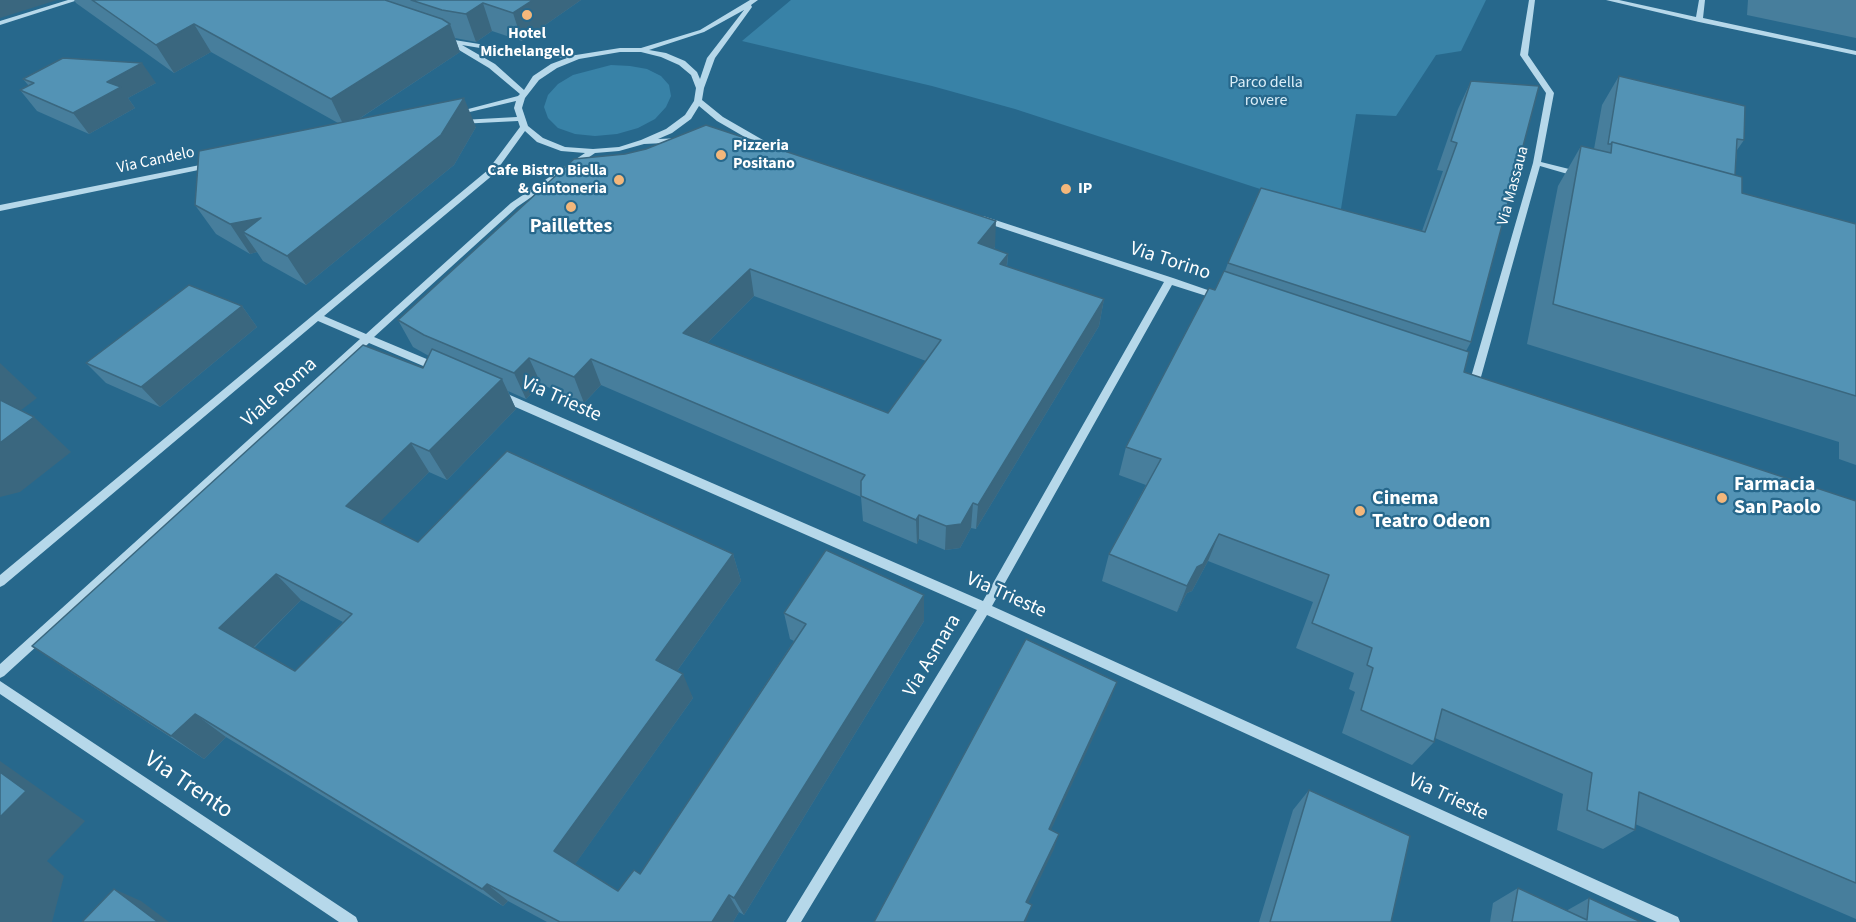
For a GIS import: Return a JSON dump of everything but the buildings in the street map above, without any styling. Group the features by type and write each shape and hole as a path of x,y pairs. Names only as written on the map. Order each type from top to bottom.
{"street":[{"path":"0,23 75,0"},
{"name":"Via Massaua","path":"1474,384 1537,163 1550,93 1524,54 1532,0"},
{"path":"1609,0 1856,53"},
{"path":"1699,20 1702,0"},
{"path":"754,1 711,58 700,88 698,101 688,117 669,131 644,142 619,149 593,151 564,148 540,140 522,123 518,108 522,95 536,78 555,66 598,52 641,50 702,31 754,1"},
{"path":"441,38 492,66 522,95"},
{"path":"451,42 510,51 577,57"},
{"path":"641,50 663,55 682,63 694,74 700,88"},
{"path":"522,95 450,118 522,123"},
{"path":"698,101 720,119 779,153"},
{"name":"Viale Roma","path":"0,582 491,172 522,123"},
{"path":"644,142 688,139"},
{"path":"746,147 790,156"},
{"name":"Viale Roma","path":"0,672 514,205 593,151"},
{"path":"1537,163 1582,175"},
{"name":"Via Candelo","path":"0,208 218,164"},
{"name":"Via Torino","path":"972,215 1226,299"},
{"name":"Via Asmara","path":"793,922 985,608 1170,280"},
{"path":"317,317 455,375"},
{"path":"1463,380 1485,388"},
{"name":"Via Trieste","path":"487,390 985,608 1673,922"},
{"name":"Via Trento","path":"0,687 351,922"}],"green space":[{"name":"Parco della rovere","path":"791,0 1486,0 1461,51 1436,55 1396,116 1356,114 1340,215 1015,109 932,86 742,41"},
{"path":"611,65 647,69 661,76 669,85 671,96 666,107 655,119 638,128 617,134 595,136 575,134 558,128 548,118 544,107 548,95 558,84 573,75"}],"place":[{"name":"Hotel Michelangelo","path":"527,15"},
{"name":"Pizzeria Positano","path":"721,155"},
{"name":"Cafe Bistro Biella & Gintoneria","path":"619,180"},
{"name":"IP","path":"1066,189"},
{"name":"Paillettes","path":"571,207"},
{"name":"Farmacia San Paolo","path":"1722,498"},
{"name":"Cinema Teatro Odeon","path":"1360,511"}]}
